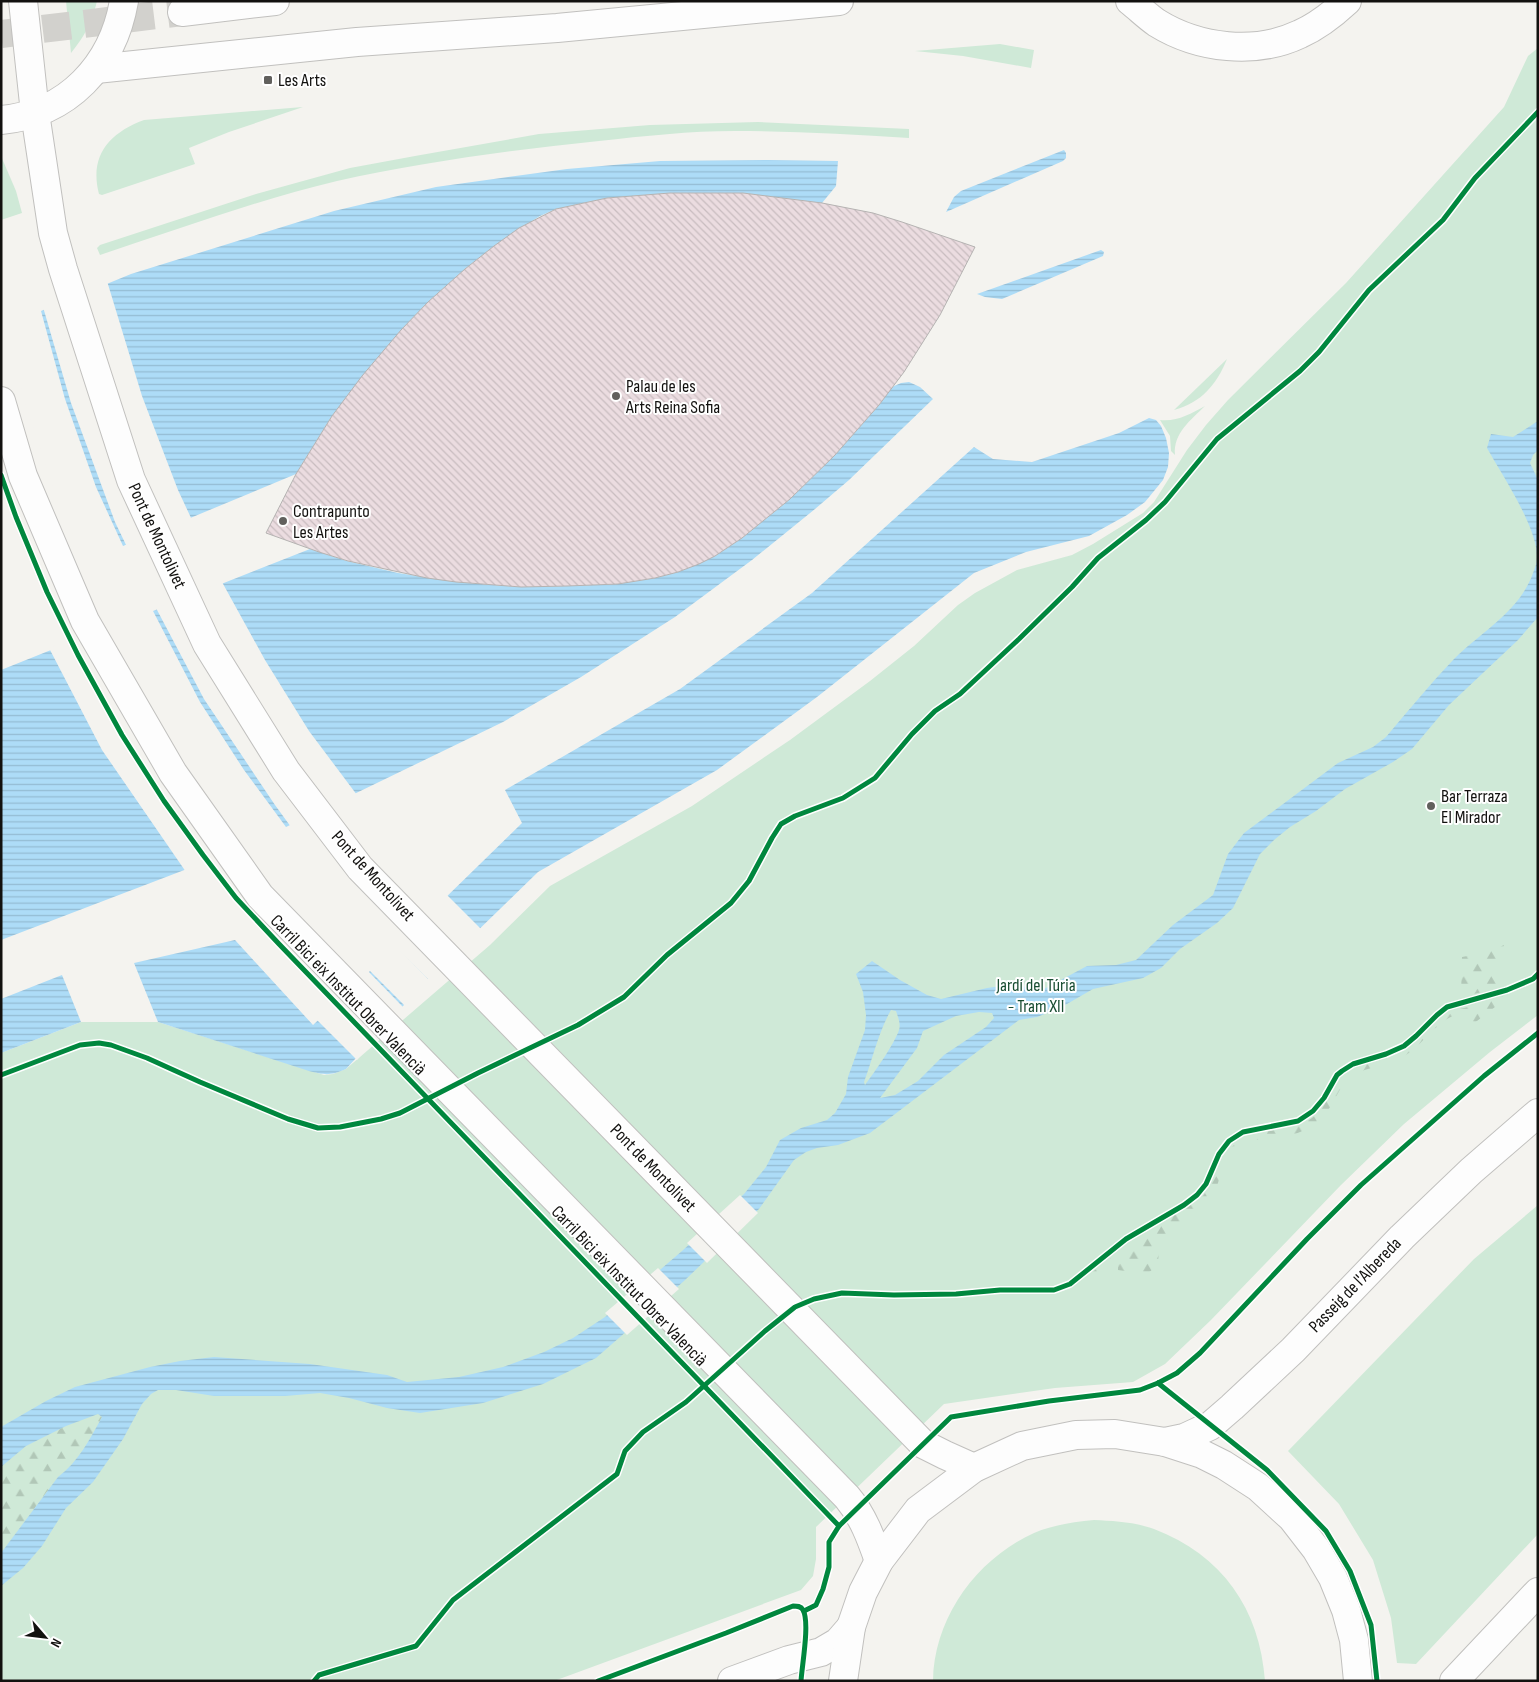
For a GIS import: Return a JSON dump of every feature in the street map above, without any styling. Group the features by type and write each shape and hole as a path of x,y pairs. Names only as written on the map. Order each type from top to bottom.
{"main road":[{"name":"Pont de Montolivet","path":"23,1 35,113 52,233 62,270 131,480 207,644 286,771 360,868 923,1444 974,1468"},
{"path":"1,120 35,113 68,96 83,83 96,69 111,47 121,22 124,1"},
{"path":"182,12 275,1"},
{"path":"96,69 358,42 557,28 839,1"},
{"path":"1130,1 1157,23 1184,36 1213,44 1242,47 1271,43 1300,34 1325,20 1348,1"},
{"path":"1,401 23,476 85,622 173,773 260,896 847,1497 856,1508 870,1536 879,1561"},
{"name":"Passeig de l'Albereda","path":"1165,1442 1184,1438 1210,1426 1232,1407 1293,1350 1402,1237 1457,1184 1538,1114"},
{"path":"843,1681 851,1627 863,1592 879,1561 918,1510 974,1468 1022,1446 1076,1435 1115,1434 1165,1442 1202,1454 1258,1486 1292,1518 1316,1549 1336,1586 1346,1610 1354,1640 1358,1681"},
{"path":"1454,1681 1538,1592"},
{"path":"732,1681 789,1660 821,1652 838,1642 851,1627"}],"green space":[{"path":"66,1 97,1 87,28 71,53"},
{"path":"1000,44 1034,50 1031,68 963,56 915,51"},
{"name":"Jardí del Túria - Tram XII","path":"1538,48 1538,1015 1490,1052 1404,1124 1341,1185 1211,1320 1165,1364 1133,1382 1055,1388 944,1404 816,1527 816,1559 813,1576 801,1590 554,1681 1,1681 1,1053 81,1022 158,1022 324,1075 346,1069 490,945 550,886 692,806 790,740 870,681 914,646 958,605 975,593 1017,570 1072,555 1143,513 1154,502 1187,450 1228,400 1346,283 1504,107 1528,56"},
{"path":"303,107 229,132 189,148 195,164 102,195 99,194 97,168 100,157 112,139 132,125 144,120"},
{"path":"758,122 909,129 909,138 800,132 718,131 650,136 500,153 435,162 337,181 248,206 100,255 97,248 100,245 256,194 350,168 539,134 650,125"},
{"path":"1,156 16,191 22,213 1,220"},
{"path":"1227,359 1218,377 1207,391 1192,403 1174,410"},
{"path":"1205,406 1180,434 1175,447 1175,455 1171,451 1170,436 1160,420 1178,419"},
{"path":"1504,945 1498,966 1499,988 1461,997 1462,957 1489,952"},
{"path":"1503,996 1504,1000 1468,1028 1469,1013 1466,1011 1452,1016 1434,1029 1405,1056 1393,1062 1359,1072 1347,1080 1326,1113 1306,1129 1287,1136 1248,1142 1232,1152 1222,1169 1214,1194 1210,1200 1173,1228 1164,1240 1156,1266 1143,1277 1139,1273 1118,1270 1118,1265 1109,1267 1101,1272 1089,1285 1084,1284 1083,1279 1126,1247 1203,1196 1228,1150 1242,1139 1303,1123 1317,1114 1337,1084 1347,1073 1362,1066 1400,1055 1412,1047 1436,1020 1446,1014"},
{"path":"1538,1205 1538,1534 1416,1664 1397,1663 1391,1618 1373,1560 1339,1504 1288,1451 1474,1259"},
{"path":"98,1414 102,1417 83,1450 58,1477 1,1553 1,1467 26,1446 66,1426"},
{"path":"1094,1520 1132,1523 1154,1529 1178,1540 1218,1570 1246,1608 1262,1655 1265,1681 933,1681 935,1657 950,1613 977,1574 1013,1544 1034,1533 1063,1524"}],"water":[{"path":"1064,150 1066,158 1063,161 946,212 954,197 961,191"},
{"path":"660,161 838,161 836,186 822,203 743,193 670,193 607,198 556,209 540,216 494,246 465,269 428,302 401,330 332,416 296,474 123,546 96,487 65,399 41,311 131,274 334,211 436,187 567,169"},
{"path":"1101,250 1104,252 1103,256 1002,299 977,294"},
{"path":"909,382 920,387 933,399 849,480 815,509 752,560 675,617 581,677 503,722 286,827 244,770 200,702 153,611 310,549 347,561 398,573 456,582 521,587 618,584 678,572 715,556 742,538 790,499 835,455 879,405 892,387"},
{"path":"1149,418 1156,420 1166,438 1169,453 1168,467 1163,480 1145,502 1127,515 1089,536 1026,552 974,573 817,697 717,770 538,872 428,979 396,946 522,823 505,790 680,689 812,593 974,447 993,459 1032,462 1119,433"},
{"path":"1538,421 1538,450 1533,455 1530,463 1538,480 1538,617 1518,640 1449,705 1412,749 1345,789 1274,840 1260,854 1233,908 1217,923 1180,949 1161,968 1143,978 1093,989 1060,1008 1037,1017 1019,1020 870,1133 838,1145 817,1148 806,1152 794,1160 759,1209 684,1281 596,1358 543,1384 483,1403 420,1413 387,1408 320,1393 285,1396 214,1396 176,1390 158,1390 151,1394 142,1404 123,1439 93,1482 66,1508 42,1546 23,1568 1,1586 1,1553 58,1477 78,1457 102,1417 98,1414 66,1426 26,1446 1,1467 1,1427 46,1401 75,1387 150,1367 214,1357 310,1364 387,1375 407,1382 459,1377 503,1367 544,1352 573,1338 605,1317 682,1251 744,1194 766,1167 780,1140 801,1128 827,1120 835,1113 846,1094 848,1077 865,1030 866,1015 863,992 856,974 872,961 927,995 941,999 1009,985 1044,989 1087,966 1116,965 1136,960 1173,925 1213,895 1228,854 1244,833 1338,763 1373,747 1386,737 1454,659 1499,620 1519,599 1536,566 1536,546 1526,517 1487,448 1491,434 1513,437","holes":["891,1010 896,1011 900,1028 889,1050 865,1085 864,1082 879,1037","979,1012 992,1013 994,1018 986,1027 944,1055 918,1081 895,1095 880,1098 917,1048 923,1031 956,1016"]},
{"path":"106,628 149,712 198,788 242,848 1,940 1,670"},
{"path":"235,940 313,1025 370,971 404,1005 346,1069 328,1074 309,1071 158,1022 134,963"},
{"path":"62,975 81,1022 1,1053 1,999"}],"pier":[{"path":"107,281 142,396 178,490 192,520 127,547 115,522 71,403 43,307"},
{"path":"1,324 4,325 27,409 59,504 83,557 18,584 1,542"},
{"path":"222,582 265,660 309,731 357,795 291,827 204,699 156,608"},
{"path":"105,626 108,627 151,711 200,787 244,846 244,849 186,872 102,750 49,648"},
{"path":"446,894 482,930 430,981 394,945"},
{"path":"367,970 404,1008 357,1060 316,1019"},
{"path":"740,1195 758,1213 707,1263 687,1243"},
{"path":"658,1268 679,1289 627,1335 605,1313"}],"building":[{"name":"Palau de les Arts Reina Sofia","path":"670,193 743,193 822,203 873,213 975,247 940,315 904,372 879,405 835,455 790,499 742,538 699,564 655,578 618,584 521,587 427,578 348,561 266,533 296,474 332,416 362,376 401,330 428,302 465,269 519,228 556,209 607,198"}],"tunnel":[{"path":"1,34 182,12"}],"cycle path":[{"path":"1,1075 80,1045 99,1043 111,1045 147,1058 288,1119 318,1128 340,1127 381,1119 400,1113 578,1025 624,997 667,955 731,903 749,881 781,824 795,816 843,798 875,778 912,734 935,711 960,694 1072,587 1098,558 1146,520 1165,502 1217,439 1300,371 1319,352 1369,290 1443,220 1475,178 1538,112"},
{"name":"Carril Bici eix Institut Obrer Valencià","path":"1,475 47,592 78,655 122,735 164,801 236,898 839,1526"},
{"path":"314,1681 319,1675 416,1646 453,1600 617,1474 625,1451 643,1432 686,1402 765,1331 795,1307 814,1299 842,1293 894,1295 956,1294 1000,1290 1054,1290 1070,1284 1126,1239 1184,1205 1197,1195 1206,1184 1219,1154 1229,1141 1243,1132 1298,1121 1313,1111 1324,1098 1337,1075 1353,1064 1386,1054 1404,1046 1447,1007 1507,990 1533,979 1538,974"},
{"path":"804,1611 816,1605 823,1589 829,1567 829,1542 839,1526 951,1417 1049,1401 1140,1390 1177,1373 1200,1353 1307,1239 1361,1185 1484,1076 1538,1033"},
{"path":"1158,1383 1267,1470 1326,1531 1350,1571 1371,1625 1377,1681"},
{"path":"598,1681 793,1606 803,1610 806,1624 801,1681"}],"place":[{"name":"Les Arts","path":"268,80"},
{"name":"Palau de les Arts Reina Sofia","path":"616,396"},
{"name":"Contrapunto Les Artes","path":"283,521"},
{"name":"Bar Terraza El Mirador","path":"1431,806"}]}
